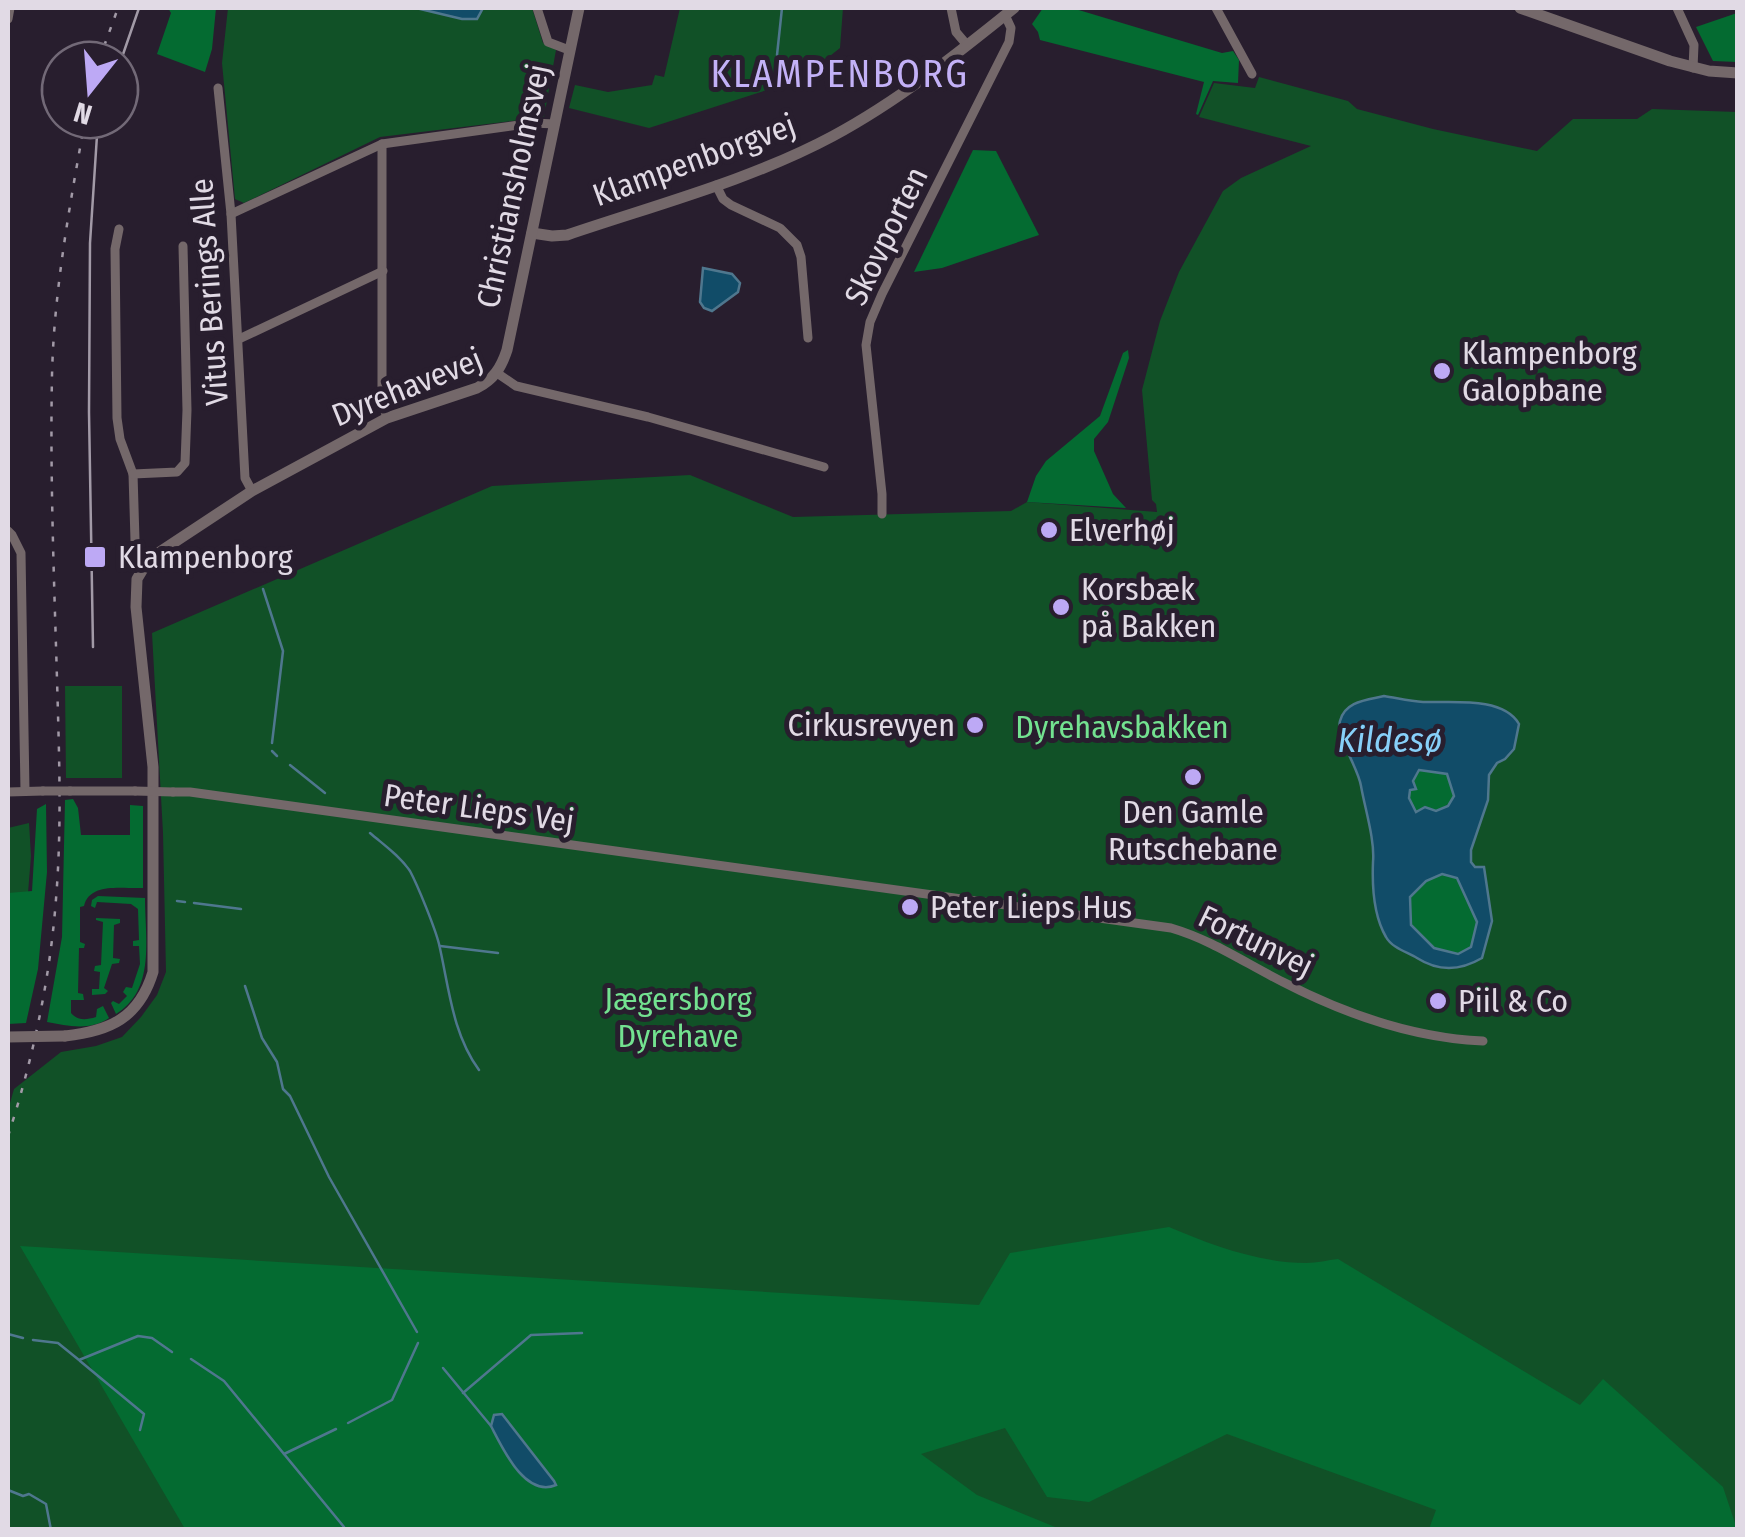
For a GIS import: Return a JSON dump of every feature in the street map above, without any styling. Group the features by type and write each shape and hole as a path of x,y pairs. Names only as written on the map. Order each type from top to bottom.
{"street":[{"path":"8,19 10,8"},
{"path":"538,8 548,42 569,50"},
{"name":"Christiansholmsvej","path":"497,373 507,350 579,8"},
{"path":"952,8 956,32 967,45"},
{"path":"1216,8 1252,74"},
{"path":"1520,8 1693,68 1738,73"},
{"path":"1677,8 1694,45 1693,68"},
{"name":"Klampenborgvej","path":"532,232 566,235 794,155 899,96 1010,11"},
{"name":"Skovporten","path":"882,514 866,345 870,322 1009,42 1010,11"},
{"name":"Vitus Berings Alle","path":"218,88 231,214 245,478 252,491"},
{"path":"231,214 382,144 533,123 555,124"},
{"path":"382,144 382,402 386,418"},
{"path":"716,184 722,199 780,228 797,245 808,338"},
{"path":"8,1037 64,1036 116,1024 129,1014 149,986 153,972 154,767 135,596 137,579 149,559 135,540 133,474 117,418 118,228"},
{"path":"133,474 177,472 185,463 183,246"},
{"path":"239,338 383,272"},
{"name":"Dyrehavevej","path":"149,559 252,491 386,418 477,388 497,373 516,386 648,417 824,467"},
{"path":"8,531 20,553 24,791"},
{"name":"Peter Lieps Vej","path":"8,792 190,792 942,896"},
{"name":"Fortunvej","path":"942,896 1171,928 1204,938 1284,983 1361,1016 1404,1031 1483,1041"}],"green space":[{"path":"168,8 216,8 212,49 205,72 157,54 171,13"},
{"path":"228,8 532,8 543,43 556,50 544,117 380,137 244,203 235,199 222,63"},
{"path":"680,8 843,8 840,48 801,79 649,128 569,108 575,85 608,92 652,85 655,75 664,77"},
{"path":"1043,8 1072,8 1222,53 1233,51 1239,60 1238,83 1213,81 1198,115 1204,82 1040,40 1032,24"},
{"path":"1737,13 1737,62 1713,61 1696,27"},
{"name":"Jægersborg Dyrehave","path":"1259,77 1348,101 1357,109 1537,151 1573,119 1637,119 1652,109 1737,112 1737,1529 8,1530 8,1110 14,1089 61,1052 122,1037 157,995 166,972 152,633 492,486 690,475 793,517 1011,511 1027,502 1157,512 1152,500 1142,390 1160,321 1179,272 1223,191 1241,178 1311,146 1199,117 1214,83 1255,88"},
{"path":"973,150 996,151 1039,235 942,268 914,272"},
{"path":"1128,350 1129,358 1108,422 1094,439 1094,451 1113,494 1126,508 1027,502 1046,461 1100,416 1123,353"},
{"path":"65,686 122,686 122,778 66,778"},
{"path":"1420,770 1447,774 1454,796 1447,805 1416,813 1410,791"},
{"path":"73,799 81,835 130,835 130,805 143,806 143,888 100,890 80,907 80,942 85,944 79,948 78,993 83,994 84,1000 71,1000 71,1013 79,1019 92,1018 103,1006 109,1018 79,1026 47,1022 62,937 65,800"},
{"path":"46,804 47,872 38,969 26,1023 8,1024 8,893 32,891 37,809"},
{"path":"29,823 28,893 8,894 8,828"},
{"path":"1442,874 1457,878 1477,922 1471,947 1458,954 1434,948 1411,926 1409,897 1426,881"},
{"path":"98,896 145,898 143,977 129,1004 116,1014 111,1003 119,1004 127,996 123,992 126,987 132,988 140,964 139,946 133,946 133,941 139,940 138,909 131,904 97,902 95,908 91,906 92,900"},
{"path":"96,918 120,919 114,925 113,958 120,959 112,964 104,988 108,991 92,995 92,989 99,989 100,972 94,971 95,966 101,965 103,922"},
{"path":"1169,1227 1271,1260 1306,1263 1338,1259 1580,1405 1603,1379 1723,1487 1737,1529 1429,1529 1436,1510 1227,1434 1089,1502 1047,1497 1005,1428 921,1454 977,1495 1060,1529 185,1529 20,1246 979,1305 1010,1253"}],"water":[{"path":"416,8 483,8 477,19 462,19"},
{"path":"703,268 732,274 740,283 738,292 712,311 700,302"},
{"name":"Kildesø","path":"1384,696 1489,705 1511,715 1519,724 1514,749 1489,775 1488,800 1471,850 1471,862 1475,867 1484,867 1492,921 1482,958 1466,965 1433,966 1400,949 1389,941 1378,919 1369,824 1340,721 1347,709 1358,702","holes":["1419,770 1447,774 1454,796 1448,806 1436,811 1425,807 1416,812 1409,798 1410,790 1416,789 1413,781","1442,874 1457,878 1477,922 1471,947 1458,954 1434,948 1411,925 1410,897 1426,881"]},
{"path":"502,1414 556,1485 534,1485 516,1469 491,1426 494,1415"}],"waterway":[{"path":"777,55 782,8"},
{"path":"263,589 283,651 272,743"},
{"path":"272,751 277,756"},
{"path":"290,765 325,793"},
{"path":"370,833 410,871 437,937 457,1025 479,1070"},
{"path":"177,901 185,902"},
{"path":"194,903 241,909"},
{"path":"440,946 498,953"},
{"path":"245,986 262,1038 277,1062 283,1089 417,1332"},
{"path":"463,1393 531,1335 582,1333"},
{"path":"8,1334 23,1338"},
{"path":"33,1340 58,1343 79,1360 138,1336 152,1338 172,1352"},
{"path":"348,1423 392,1400 418,1343"},
{"path":"191,1359 224,1381 344,1527"},
{"path":"80,1361 144,1414 140,1430"},
{"path":"443,1368 491,1426"},
{"path":"284,1454 336,1429"},
{"path":"8,1490 23,1496 29,1494 46,1504 51,1530"}],"tram line":[{"path":"128,40 139,8"},
{"path":"93,647 90,243 97,140"}],"railway":[{"path":"106,40 118,8"},
{"path":"8,1136 39,1019 56,899 60,789 52,489 53,343 81,140"}],"place":[{"name":"Klampenborg Galopbane","path":"1442,371"},
{"name":"Elverhøj","path":"1049,530"},
{"name":"Klampenborg","path":"95,557"},
{"name":"Korsbæk på Bakken","path":"1061,607"},
{"name":"Cirkusrevyen","path":"975,725"},
{"name":"Den Gamle Rutschebane","path":"1193,777"},
{"name":"Peter Lieps Hus","path":"910,907"},
{"name":"Piil & Co","path":"1438,1001"}],"district":[{"name":"KLAMPENBORG","path":"840,74"}],"park label":[{"name":"Dyrehavsbakken","path":"1122,727"}]}
